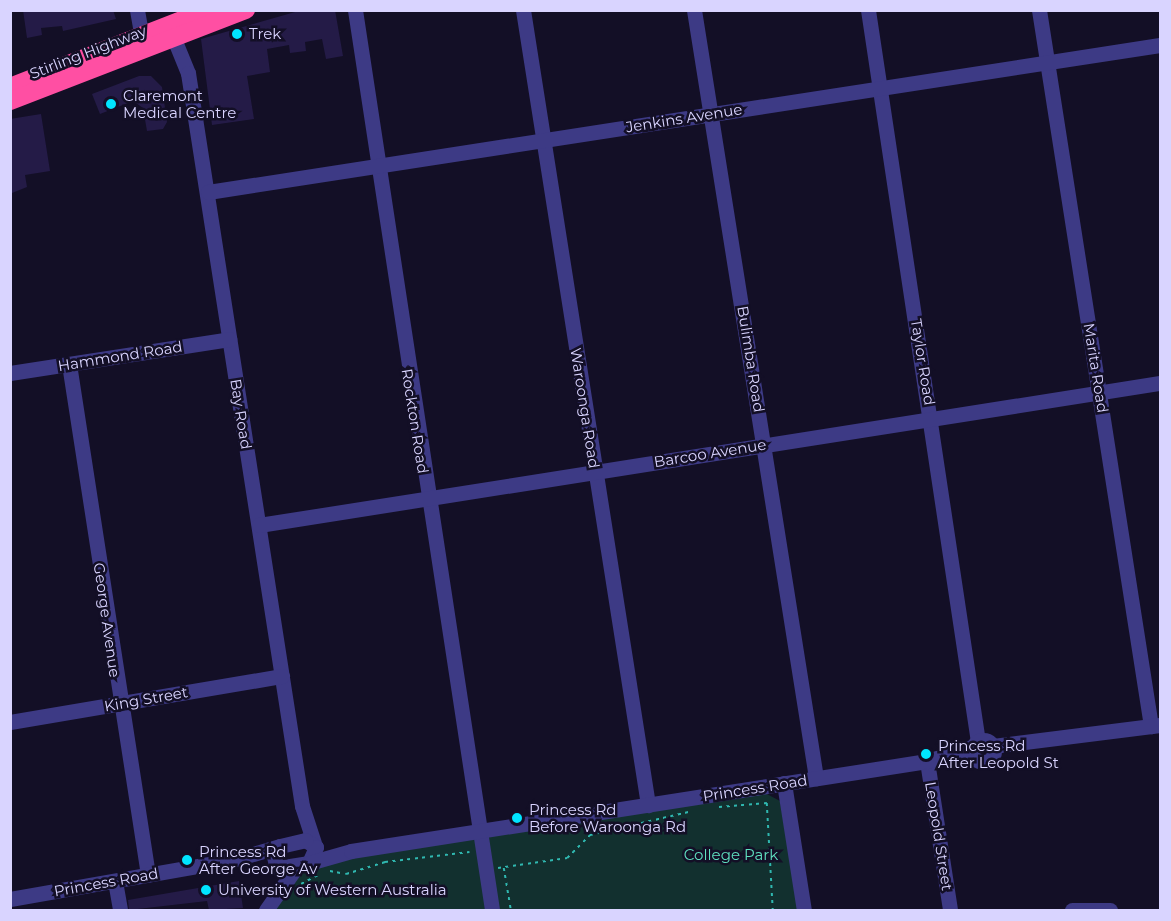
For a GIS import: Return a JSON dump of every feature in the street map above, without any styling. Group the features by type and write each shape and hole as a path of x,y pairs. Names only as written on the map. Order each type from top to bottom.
{"highway":[{"name":"Stirling Highway","path":"10,101 171,32 207,10"},
{"name":"Stirling Highway","path":"10,87 142,37 171,32 246,10"}],"street":[{"name":"Rockton Road","path":"355,10 376,166 492,910"},
{"name":"Waroonga Road","path":"523,10 648,805"},
{"name":"Bulimba Road","path":"694,10 816,778"},
{"name":"Taylor Road","path":"868,10 983,749"},
{"name":"Marita Road","path":"1039,10 1099,392 1156,726"},
{"path":"142,12 142,37"},
{"name":"Bay Road","path":"171,32 188,73 302,806 315,845"},
{"name":"Jenkins Avenue","path":"208,192 1161,45"},
{"name":"Hammond Road","path":"10,373 229,339"},
{"name":"George Avenue","path":"69,364 148,875"},
{"name":"Barcoo Avenue","path":"259,525 1161,383"},
{"name":"King Street","path":"10,722 282,676"},
{"name":"Princess Road","path":"10,899 237,859 276,858 302,866 351,851 927,761 983,749 1029,746 1156,726"},
{"name":"Leopold Street","path":"927,761 950,910"},
{"path":"784,783 804,910"},
{"name":"Bay Road","path":"297,841 302,806"},
{"path":"275,894 276,858 297,841"},
{"name":"Princess Road","path":"297,841 351,851"},
{"path":"266,910 275,894 302,866 315,845"},
{"path":"115,881 120,910"},
{"path":"1072,910 1110,910"}],"path":[{"path":"710,808 767,802 773,910"},
{"path":"297,887 327,870 346,874 385,862 482,851 492,850 493,869 567,858 590,835 700,810"},
{"path":"504,867 511,910"}],"green space":[{"name":"College Park","path":"765,793 780,801 799,910 275,910 300,872 358,856"}],"building":[{"path":"23,10 113,10 116,19 63,31 62,26 41,28 42,35 27,38"},
{"path":"302,10 335,10 343,56 326,59 322,39 305,42 306,51 290,53 289,45 267,49 270,72 247,76 254,119 212,125 201,39"},
{"name":"Claremont Medical Centre","path":"139,76 151,76 162,87 167,122 163,129 147,131 143,108 133,101 100,114 92,94"},
{"path":"41,114 50,171 25,175 27,187 12,193 10,119"},
{"path":"239,881 243,908 209,910 207,901 129,910 128,900"}],"place":[{"name":"Trek","path":"237,34"},
{"name":"Claremont Medical Centre","path":"111,104"},
{"name":"Princess Rd After Leopold St","path":"926,754"},
{"name":"Princess Rd Before Waroonga Rd","path":"517,818"},
{"name":"Princess Rd After George Av","path":"187,860"},
{"name":"University of Western Australia","path":"206,890"}]}
